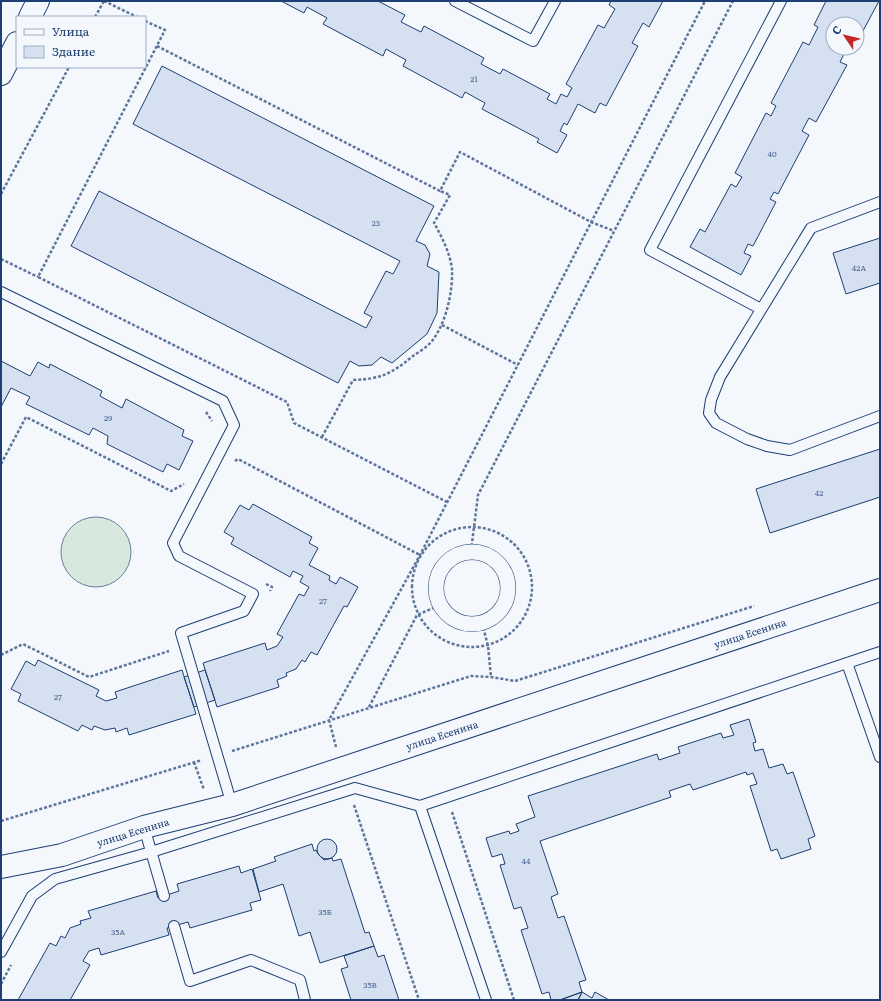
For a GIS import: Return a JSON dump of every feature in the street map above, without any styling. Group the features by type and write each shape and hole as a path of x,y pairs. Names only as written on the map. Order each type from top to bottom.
{"street":[{"path":"30,16 38,1"},
{"path":"1,74 16,45"},
{"path":"471,551 482,552 493,558 501,566 507,576 509,588 507,599 501,610 493,618 482,623 470,624 458,622 448,615 440,605 436,594 436,581 440,570 448,560 458,554 471,551"},
{"name":"улица Есенина","path":"1,867 62,855 144,827 232,805 880,590"}],"lane":[{"path":"455,1 534,42 555,1"},
{"path":"761,309 650,250 781,1"},
{"path":"880,202 811,228 720,377 711,400 709,413 716,423 747,439 790,450 880,416"},
{"path":"1,292 223,401 234,425 173,543 179,556 253,594 244,611 181,633 232,805"},
{"path":"1,952 32,896 55,879 151,852 355,788 420,806 880,652"},
{"path":"847,663 880,757"},
{"path":"420,806 486,1000"},
{"path":"144,827 164,896"},
{"path":"174,926 190,981 251,960 300,980 305,1000"}],"path":[{"path":"96,16 104,1 135,16"},
{"path":"342,769 328,720 420,555 705,1"},
{"path":"471,551 478,495 732,1"},
{"path":"146,21 165,30 146,67"},
{"path":"157,46 450,195 434,224 444,242 452,269 448,310 442,325 431,342 398,369 374,379 352,380 322,437"},
{"path":"1,194 68,68"},
{"path":"38,277 146,68"},
{"path":"440,191 460,152 592,222 614,231"},
{"path":"1,259 287,402 294,423 447,502"},
{"path":"442,325 518,365"},
{"path":"204,409 216,427"},
{"path":"1,464 26,417 171,491 188,482"},
{"path":"473,526 492,530 509,539 518,548 530,570 533,590 529,609 519,625 505,638 488,646 467,648 447,643 429,632 417,615 411,595 412,574 420,555 434,539 453,530 473,526"},
{"path":"369,707 417,615 440,605"},
{"path":"1,821 217,756 471,676 491,677 515,681 758,605"},
{"path":"482,623 488,646 491,677"},
{"path":"1,654 3,654 1,657"},
{"path":"349,790 419,1000"},
{"path":"452,810 514,1000"}],"shaded area":[{"path":"89,517 103,517 116,523 125,532 131,545 129,565 121,577 103,587 89,587 76,581 67,572 61,559 61,545 67,532 76,523"}],"building":[{"path":"281,1 378,1 405,15 401,22 421,32 424,26 484,58 481,64 500,74 503,69 550,94 547,99 556,104 561,94 567,97 572,88 566,84 598,25 604,28 615,9 609,5 611,1 663,1 649,27 643,23 632,43 638,46 606,106 600,103 595,113 578,104 567,125 564,123 560,131 567,135 557,153 537,142 539,139 482,109 485,103 465,92 462,98 403,66 406,60 386,49 383,56 323,24 327,18 307,7 304,13"},
{"path":"826,1 879,1 865,27 865,16 825,16 825,56 843,56 840,62 847,65 816,122 809,118 802,131 809,135 778,194 774,192 770,199 776,202 753,246 748,244 744,253 751,256 741,275 690,247 700,229 705,232 731,184 736,187 742,177 735,173 766,113 771,116 776,106 771,103 803,42 809,45 818,27 814,25"},
{"path":"162,66 434,206 416,241 425,245 430,254 427,266 439,272 437,313 427,334 392,363 381,357 372,365 359,366 350,361 338,383 71,246 99,191 366,328 372,317 364,313 386,271 393,274 400,261 133,124"},
{"path":"880,238 880,283 846,294 833,253"},
{"path":"1,361 30,376 38,362 49,368 50,364 102,391 100,396 122,408 126,399 184,430 182,436 193,441 179,470 167,464 163,472 107,444 108,436 93,428 89,435 26,404 30,397 11,388 1,407"},
{"path":"880,449 880,497 770,533 756,489"},
{"path":"253,504 312,537 309,543 318,548 309,565 330,576 329,580 336,584 340,577 358,587 347,607 344,606 317,655 311,652 305,662 302,660 296,669 286,673 287,676 277,680 279,687 217,707 203,663 265,643 267,650 277,646 283,637 277,634 299,594 304,596 309,587 300,582 303,576 293,571 290,577 231,544 234,538 224,532 240,505 249,510"},
{"path":"38,660 99,690 96,696 106,701 117,698 115,692 182,670 196,714 129,735 127,728 116,732 115,728 105,730 94,726 92,730 82,725 78,731 18,701 21,694 11,689 26,661 35,666"},
{"path":"205,670 215,700 194,707 184,677"},
{"path":"749,719 756,742 753,743 755,751 763,749 769,768 783,764 787,774 793,772 815,836 808,839 811,849 781,859 777,849 771,851 750,786 757,784 753,773 747,775 746,772 693,790 690,784 669,791 671,797 540,841 558,894 551,897 558,918 564,916 586,980 579,982 582,992 560,1000 551,1000 549,992 542,994 521,930 528,928 521,907 514,909 500,865 505,864 502,854 492,857 486,838 509,831 510,834 519,831 516,824 535,817 528,796 657,754 659,760 680,753 678,747 721,733 723,738 734,735 730,725"},
{"path":"323,839 331,839 337,845 337,853 331,859 323,859 317,853 317,845"},
{"path":"312,844 314,851 316,850 324,860 332,858 333,861 341,859 365,933 369,932 374,946 320,963 310,932 299,936 283,884 259,892 253,869 276,861 274,857"},
{"path":"239,866 241,873 252,869 261,900 250,903 252,910 190,928 188,922 167,928 169,935 101,955 99,948 89,951 83,961 90,965 70,1000 18,1000 50,943 56,946 61,936 65,938 70,928 81,924 80,921 91,918 88,911 156,891 158,898 179,891 177,884"},
{"path":"374,946 378,957 384,955 399,1000 351,1000 341,969 348,967 344,956"},
{"path":"582,992 578,1000 560,1000"},
{"path":"582,992 592,998 595,992 609,1000 578,1000"}]}
